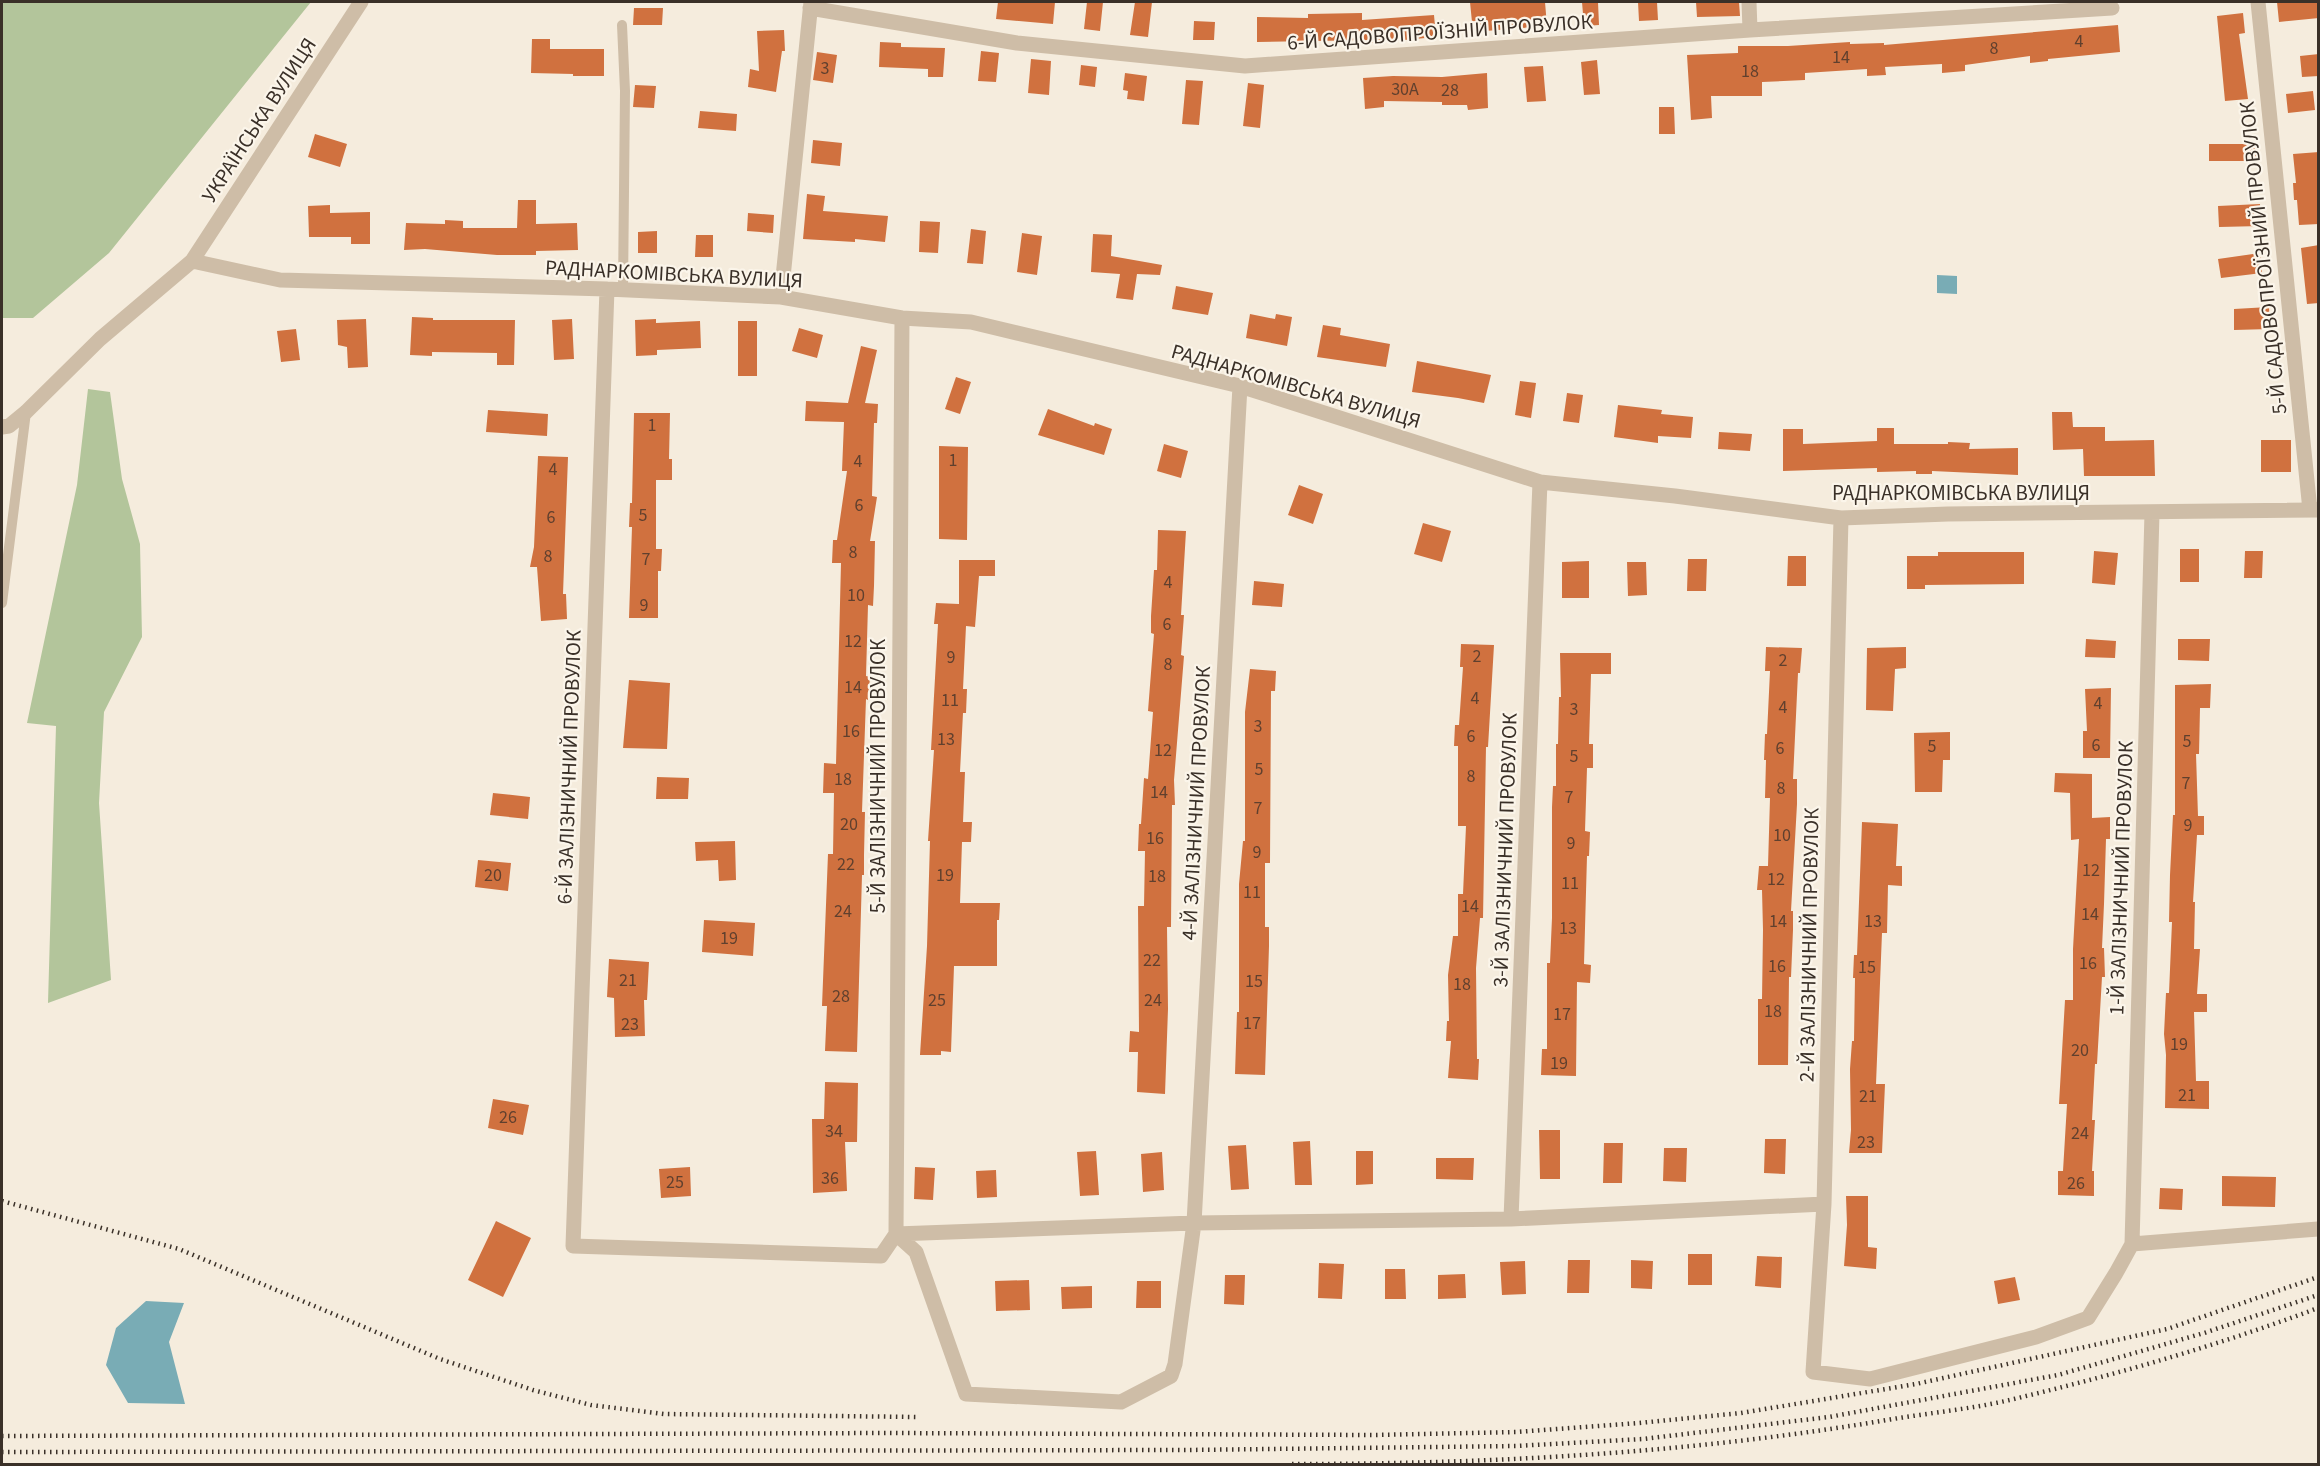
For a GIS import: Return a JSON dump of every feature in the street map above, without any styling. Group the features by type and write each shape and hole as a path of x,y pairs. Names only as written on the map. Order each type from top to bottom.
{"street":[{"name":"УКРАЇНСЬКА ВУЛИЦЯ","path":"4,429 26,412 100,339 192,261 361,2"},
{"path":"1749,2 1750,30"},
{"name":"5-Й САДОВОПРОЇЗНИЙ ПРОВУЛОК","path":"2258,2 2314,510"},
{"path":"781,297 811,5"},
{"name":"6-Й САДОВОПРОЇЗНІЙ ПРОВУЛОК","path":"811,5 1017,43 1245,66 1750,30 2112,8"},
{"name":"РАДНАРКОМІВСЬКА ВУЛИЦЯ","path":"192,261 280,280 607,289 781,297 902,318 971,322 1239,386 1540,482 1675,496 1841,518 1948,514 2314,510"},
{"name":"6-Й ЗАЛІЗНИЧНИЙ ПРОВУЛОК","path":"607,289 573,1246 881,1256 896,1234"},
{"name":"5-Й ЗАЛІЗНИЧНИЙ ПРОВУЛОК","path":"896,1234 902,318"},
{"name":"4-Й ЗАЛІЗНИЧНИЙ ПРОВУЛОК","path":"896,1234 916,1252 966,1394 1121,1402 1171,1376 1175,1364 1194,1223 1239,386"},
{"name":"3-Й ЗАЛІЗНИЧНИЙ ПРОВУЛОК","path":"1511,1219 1540,482"},
{"name":"1-Й ЗАЛІЗНИЧНИЙ ПРОВУЛОК","path":"2132,1244 2152,513"},
{"name":"2-Й ЗАЛІЗНИЧНИЙ ПРОВУЛОК","path":"1841,518 1824,1204 1813,1372 1870,1378 2036,1337 2088,1318 2132,1244"},
{"path":"896,1234 1194,1223 1511,1219 1824,1204"},
{"path":"2132,1244 2319,1229"}],"lane":[{"path":"622,25 625,91 623,290"},
{"path":"2,603 26,412"}],"green space":[{"path":"2,2 311,2 109,253 33,318 2,318"},
{"path":"88,389 110,392 122,479 140,544 142,637 104,712 99,803 111,980 48,1003 56,726 27,723 77,485"}],"water":[{"path":"1937,275 1957,276 1957,294 1937,293"},
{"path":"146,1301 184,1303 169,1342 185,1404 128,1403 106,1365 116,1328"}],"building":[{"path":"998,2 1055,2 1053,24 996,19"},
{"path":"1087,2 1103,2 1100,31 1084,29"},
{"path":"1135,2 1152,2 1148,37 1130,35"},
{"path":"1470,2 1545,2 1547,26 1473,32"},
{"path":"1582,2 1598,2 1599,25 1584,26"},
{"path":"1638,2 1657,2 1658,20 1639,21"},
{"path":"1696,2 1739,2 1740,16 1697,17"},
{"path":"2277,2 2319,2 2319,18 2279,22"},
{"path":"634,8 663,8 662,25 633,25"},
{"path":"1362,13 1362,20 1434,15 1436,37 1372,43 1372,40 1257,42 1257,17 1308,18 1308,14"},
{"path":"2243,13 2245,33 2239,34 2248,99 2225,101 2217,16"},
{"path":"1194,21 1215,22 1214,40 1193,40"},
{"path":"2118,25 2120,52 2030,63 2030,56 1965,65 1965,71 1942,73 1942,64 1885,67 1886,75 1867,76 1867,69 1805,73 1805,80 1762,82 1762,96 1711,96 1712,118 1691,120 1687,55 1738,53 1738,46 1850,42 1850,44 1884,43 1884,45"},
{"path":"784,30 785,51 782,51 776,92 748,87 750,69 759,71 757,31"},
{"path":"532,39 550,39 550,49 604,49 604,76 531,73"},
{"path":"880,42 901,43 901,47 945,48 943,77 928,77 928,69 879,67"},
{"path":"981,51 999,53 996,82 978,81"},
{"path":"817,52 837,55 833,83 813,80"},
{"path":"2319,54 2319,76 2302,77 2300,56"},
{"path":"1031,59 1051,61 1049,95 1028,93"},
{"path":"1597,60 1600,94 1584,95 1581,62"},
{"path":"1081,65 1097,67 1095,87 1079,85"},
{"path":"1543,66 1546,101 1527,102 1524,67"},
{"path":"1125,73 1147,76 1144,101 1127,99 1128,91 1123,90"},
{"path":"1487,73 1488,108 1468,110 1467,105 1442,105 1442,102 1384,101 1384,107 1365,109 1363,78 1442,77"},
{"path":"1186,80 1203,81 1199,125 1182,124"},
{"path":"1248,83 1264,85 1260,128 1243,126"},
{"path":"635,85 656,86 654,108 633,107"},
{"path":"2313,91 2315,110 2288,113 2286,94"},
{"path":"1659,107 1674,107 1675,134 1659,134"},
{"path":"700,111 737,114 736,131 698,128"},
{"path":"315,134 347,144 340,167 308,157"},
{"path":"813,140 842,143 840,166 811,163"},
{"path":"2209,144 2257,144 2257,161 2209,161"},
{"path":"2319,152 2319,224 2299,225 2297,200 2294,200 2293,183 2296,183 2293,154"},
{"path":"807,194 825,196 823,211 888,216 885,242 855,239 855,242 803,239"},
{"path":"518,200 536,200 536,224 577,223 578,250 536,251 536,255 497,255 425,249 404,250 406,223 445,224 445,220 463,221 463,228 517,228"},
{"path":"2260,204 2261,226 2219,227 2218,206"},
{"path":"330,205 330,213 370,212 370,244 351,244 351,237 309,237 308,206"},
{"path":"748,213 774,215 773,233 747,231"},
{"path":"920,221 940,222 938,253 919,252"},
{"path":"971,229 986,231 983,264 967,263"},
{"path":"657,231 657,253 638,253 638,232"},
{"path":"1022,233 1042,236 1037,275 1017,272"},
{"path":"1093,234 1112,235 1111,256 1162,265 1160,275 1137,274 1133,300 1116,298 1120,274 1091,272"},
{"path":"696,235 713,235 713,257 695,257"},
{"path":"2319,245 2319,303 2307,304 2301,248"},
{"path":"2260,253 2262,273 2221,278 2218,259"},
{"path":"1176,286 1213,293 1208,315 1172,309"},
{"path":"2269,307 2270,329 2234,330 2234,309"},
{"path":"1250,314 1275,319 1276,314 1292,317 1287,346 1246,338"},
{"path":"412,317 433,318 433,320 515,320 514,365 497,365 497,353 432,352 432,356 410,355"},
{"path":"366,319 368,367 348,368 347,347 338,345 337,320"},
{"path":"572,319 574,359 554,360 552,320"},
{"path":"656,319 656,323 700,321 701,348 657,350 657,355 636,356 635,320"},
{"path":"738,321 757,321 757,376 738,376"},
{"path":"1323,325 1341,328 1340,335 1390,344 1386,367 1317,357"},
{"path":"799,328 823,335 817,358 792,351"},
{"path":"296,329 300,360 281,362 277,331"},
{"path":"861,346 877,350 865,403 878,404 877,423 874,423 872,496 877,497 870,541 875,541 874,586 873,606 868,605 866,676 870,677 868,700 866,699 862,812 865,812 864,875 862,875 857,1052 825,1051 827,1006 822,1006 828,854 833,854 834,793 823,793 824,763 836,764 841,563 832,563 833,540 837,540 847,471 842,471 844,422 805,421 806,401 848,403"},
{"path":"1417,361 1491,375 1484,403 1412,392"},
{"path":"956,377 971,382 960,414 945,409"},
{"path":"1520,381 1536,383 1531,418 1515,415"},
{"path":"1567,393 1583,395 1579,423 1563,421"},
{"path":"1618,405 1662,410 1661,414 1693,417 1691,438 1658,436 1658,443 1614,437"},
{"path":"1048,409 1094,426 1095,423 1112,429 1104,455 1038,435"},
{"path":"488,410 548,414 547,436 486,432"},
{"path":"2052,412 2072,412 2073,427 2105,427 2105,441 2154,440 2155,476 2084,476 2083,449 2053,450"},
{"path":"634,413 670,413 669,459 672,459 672,480 656,480 656,549 662,549 661,571 658,571 658,618 629,618 632,527 629,527 630,503 632,503"},
{"path":"1877,428 1894,428 1894,444 1948,444 1948,442 1970,443 1969,449 2018,448 2018,475 1932,471 1932,474 1916,474 1916,471 1877,472 1877,468 1783,471 1783,429 1803,429 1803,444 1877,441"},
{"path":"1719,432 1752,434 1750,451 1718,449"},
{"path":"2261,440 2291,440 2291,472 2261,472"},
{"path":"1164,444 1188,451 1181,478 1157,471"},
{"path":"939,446 968,447 967,540 939,539"},
{"path":"538,456 568,457 563,594 566,594 567,619 541,621 537,567 530,567 534,547"},
{"path":"1299,485 1323,494 1313,524 1288,515"},
{"path":"1423,523 1451,531 1442,562 1414,554"},
{"path":"1158,530 1186,531 1181,615 1184,615 1181,655 1184,656 1174,780 1175,805 1172,805 1171,927 1167,927 1168,1009 1165,1094 1137,1092 1138,1052 1129,1052 1130,1031 1139,1032 1138,906 1144,906 1145,851 1138,851 1139,824 1141,824 1144,778 1148,779 1153,712 1148,711 1154,634 1151,633 1151,616 1154,570 1157,570"},
{"path":"2180,549 2199,549 2199,582 2180,582"},
{"path":"2094,551 2118,553 2115,585 2092,583"},
{"path":"2245,551 2263,551 2262,578 2244,578"},
{"path":"1938,552 2024,552 2024,584 1925,585 1925,589 1907,589 1907,556 1938,556"},
{"path":"1788,556 1806,556 1806,586 1787,586"},
{"path":"1688,559 1707,559 1706,591 1687,591"},
{"path":"959,560 995,560 995,576 979,576 975,627 966,626 963,689 967,689 966,713 963,713 960,772 965,772 963,822 972,822 971,842 962,842 960,903 1000,903 999,920 997,920 997,966 954,966 951,1052 941,1051 941,1055 920,1055 927,946 930,841 928,841 934,750 931,750 938,624 934,624 936,603 959,604"},
{"path":"1589,561 1589,598 1562,598 1562,562"},
{"path":"1627,562 1646,562 1647,595 1628,596"},
{"path":"1254,581 1284,584 1282,607 1252,605"},
{"path":"2086,639 2116,641 2115,658 2085,657"},
{"path":"2178,639 2210,639 2209,661 2178,660"},
{"path":"1461,644 1494,645 1488,747 1486,747 1483,918 1480,918 1476,968 1478,1080 1448,1078 1451,1041 1446,1041 1447,1021 1449,1021 1448,975 1453,936 1458,936 1458,894 1463,894 1466,826 1458,826 1458,746 1454,746 1455,725 1459,725 1463,667 1460,667"},
{"path":"1766,647 1802,648 1800,673 1798,673 1793,779 1797,779 1797,804 1791,911 1793,911 1793,930 1791,977 1789,977 1788,1065 1758,1065 1758,999 1762,999 1763,930 1762,890 1757,890 1759,866 1768,866 1770,798 1765,798 1765,734 1767,734 1770,671 1765,671"},
{"path":"1906,647 1906,668 1895,669 1893,711 1866,710 1867,648"},
{"path":"1560,653 1611,653 1611,674 1591,674 1589,744 1593,744 1593,768 1587,768 1585,831 1590,832 1589,856 1587,856 1584,964 1591,965 1590,983 1577,982 1576,1076 1541,1075 1542,1049 1547,1049 1547,963 1550,963 1552,918 1552,807 1553,786 1556,786 1556,744 1558,744 1559,697 1561,697"},
{"path":"1250,669 1276,671 1275,691 1271,691 1270,863 1265,863 1265,927 1269,927 1269,946 1265,1075 1235,1074 1237,1012 1239,1012 1239,884 1243,841 1245,841 1245,712"},
{"path":"629,680 670,683 667,749 623,748"},
{"path":"2211,684 2210,708 2200,708 2199,754 2196,754 2198,816 2204,816 2204,835 2197,835 2193,902 2195,902 2194,949 2200,949 2197,994 2207,994 2207,1012 2194,1012 2196,1081 2209,1081 2209,1109 2165,1108 2164,1034 2166,993 2169,993 2172,922 2169,922 2170,875 2173,815 2175,815 2175,685"},
{"path":"2111,688 2110,758 2083,758 2083,731 2087,731 2085,689"},
{"path":"1950,732 1950,760 1943,760 1942,792 1915,792 1914,733"},
{"path":"2055,773 2092,774 2092,818 2110,817 2110,839 2106,839 2102,948 2104,948 2105,977 2102,977 2092,1120 2095,1120 2092,1171 2094,1171 2094,1196 2058,1195 2058,1171 2063,1171 2067,1104 2059,1104 2065,1000 2073,1000 2073,949 2079,839 2071,840 2070,793 2054,792"},
{"path":"657,777 689,778 688,799 656,799"},
{"path":"493,793 530,797 528,819 490,815"},
{"path":"1862,822 1898,824 1896,866 1902,866 1902,886 1888,885 1887,933 1882,933 1876,1084 1885,1084 1882,1153 1849,1153 1850,1069 1852,1041 1854,1041 1855,978 1853,978 1854,955 1857,955"},
{"path":"735,841 736,880 719,881 718,860 696,861 695,842"},
{"path":"478,860 511,863 508,891 475,887"},
{"path":"704,920 755,923 753,956 702,952"},
{"path":"609,959 649,962 647,1000 644,1000 645,1036 615,1037 614,998 607,997"},
{"path":"825,1082 858,1083 857,1142 845,1142 847,1191 813,1193 812,1119 824,1119"},
{"path":"493,1099 529,1105 523,1135 488,1128"},
{"path":"1539,1130 1560,1130 1560,1179 1540,1179"},
{"path":"1765,1139 1786,1139 1785,1174 1764,1173"},
{"path":"1310,1141 1312,1185 1295,1185 1293,1142"},
{"path":"1604,1143 1623,1143 1622,1183 1603,1183"},
{"path":"1246,1145 1249,1189 1231,1190 1228,1146"},
{"path":"1664,1148 1687,1148 1686,1182 1663,1181"},
{"path":"1096,1151 1099,1195 1080,1196 1077,1152"},
{"path":"1356,1151 1373,1151 1373,1184 1356,1185"},
{"path":"1162,1152 1164,1190 1143,1192 1141,1154"},
{"path":"1436,1158 1474,1158 1473,1180 1436,1179"},
{"path":"690,1167 691,1196 661,1198 659,1169"},
{"path":"915,1167 935,1168 933,1200 914,1199"},
{"path":"996,1170 997,1197 977,1198 976,1171"},
{"path":"2222,1176 2276,1177 2275,1207 2222,1206"},
{"path":"2160,1188 2183,1189 2182,1210 2159,1209"},
{"path":"1846,1196 1868,1196 1868,1247 1877,1248 1876,1269 1844,1266 1847,1225"},
{"path":"496,1221 531,1238 503,1297 468,1280"},
{"path":"1688,1254 1712,1254 1712,1285 1688,1285"},
{"path":"1757,1256 1782,1257 1781,1288 1755,1286"},
{"path":"1568,1260 1590,1260 1589,1293 1567,1293"},
{"path":"1631,1260 1653,1261 1652,1289 1631,1288"},
{"path":"1525,1261 1526,1294 1502,1295 1500,1262"},
{"path":"1319,1263 1344,1264 1342,1299 1318,1298"},
{"path":"1385,1269 1405,1269 1406,1299 1385,1299"},
{"path":"1465,1274 1466,1298 1438,1299 1438,1275"},
{"path":"1225,1275 1245,1275 1244,1305 1224,1304"},
{"path":"2015,1277 2020,1300 1998,1304 1994,1281"},
{"path":"1029,1280 1030,1310 996,1311 995,1281"},
{"path":"1137,1281 1161,1281 1161,1308 1136,1308"},
{"path":"1092,1286 1092,1308 1062,1309 1061,1287"}],"railway":[{"path":"2,1201 179,1249 440,1359 533,1390 591,1405 664,1414 918,1417"},
{"path":"2,1436 888,1433 1376,1435 1516,1432 1741,1413 1916,1384 2167,1329 2318,1277"},
{"path":"2,1452 1187,1450 1516,1446 1643,1439 1829,1417 2058,1375 2204,1333 2318,1295"},
{"path":"1292,1464 1518,1459 1669,1448 1818,1431 1958,1410 2006,1401 2134,1368 2209,1346 2318,1308"}]}
